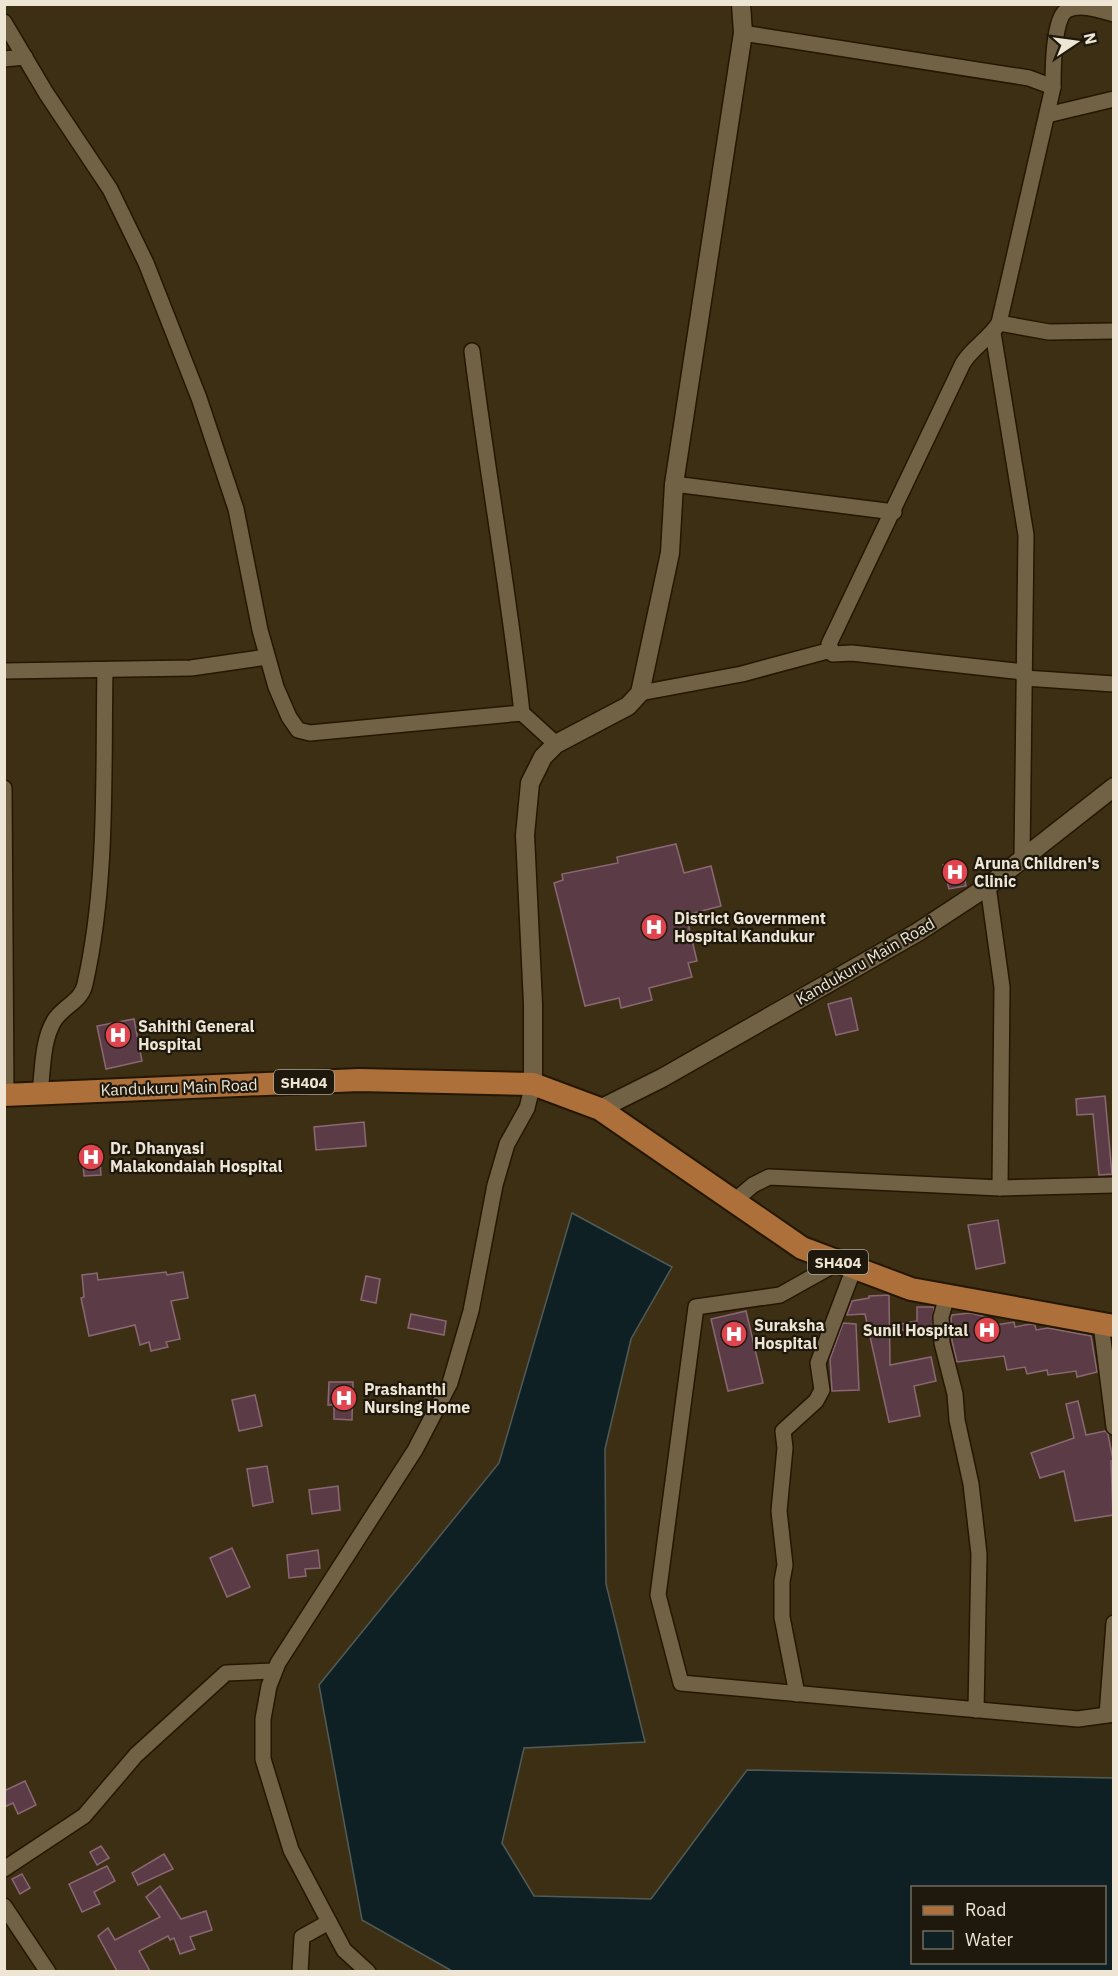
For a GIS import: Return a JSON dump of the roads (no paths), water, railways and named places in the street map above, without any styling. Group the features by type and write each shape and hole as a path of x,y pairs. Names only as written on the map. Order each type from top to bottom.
{"main road":[{"name":"Kandukuru Main Road","path":"5,1095 359,1080 533,1084 600,1109 802,1248 911,1289 1107,1325"}],"street":[{"path":"368,1971 344,1950 291,1850 263,1759 263,1719 268,1686 274,1671 415,1450 450,1383 471,1311 495,1185 507,1144 527,1108 533,1084 533,1004 525,835 530,783 543,756 556,744 628,706 640,693 670,553 674,484 743,33 741,4"},
{"path":"1022,858 1026,535 996,328 1053,87 1054,54 1060,16 1072,6 1113,14"},
{"path":"4,22 110,189 146,263 199,398 236,509 267,657 289,717 298,730 310,733 522,713"},
{"path":"743,33 1029,78 1053,87"},
{"path":"4,59 25,57"},
{"path":"1047,115 1113,99"},
{"path":"1113,331 1049,332 996,328 973,348 963,363 894,512 829,644 833,654 852,653 1113,684"},
{"path":"472,351 487,472 510,603 522,713 556,744"},
{"path":"674,484 894,512"},
{"path":"640,693 742,674 831,650"},
{"path":"4,671 191,668 267,657"},
{"path":"40,1092 46,1039 59,1013 79,998 85,986 93,940 101,871 105,670"},
{"name":"Kandukuru Main Road","path":"600,1109 662,1078 918,932 988,886 1113,787"},
{"path":"4,788 5,1095"},
{"path":"988,886 1002,987 1000,1188"},
{"path":"733,1202 753,1185 769,1177 1000,1188 1113,1185"},
{"path":"797,1694 782,1617 782,1581 786,1565 779,1511 785,1448 783,1431 816,1401 822,1389 819,1363 847,1265"},
{"path":"847,1265 780,1295 696,1307 658,1595 681,1683 1078,1719 1110,1715 1113,1623"},
{"path":"947,1296 941,1317 942,1343 955,1394 957,1420 971,1484 979,1554 976,1710"},
{"path":"1107,1325 1113,1427"},
{"path":"4,1869 84,1816 136,1755 226,1673 274,1671"},
{"path":"4,1906 48,1971"},
{"path":"300,1971 302,1937 329,1922"}],"water":[{"path":"572,1213 672,1267 631,1339 605,1449 606,1584 645,1742 524,1748 502,1843 534,1896 651,1899 747,1770 1113,1778 1113,1971 452,1971 362,1920 319,1685 499,1463"}],"place":[{"name":"Aruna Children's Clinic","path":"955,872"},
{"name":"District Government Hospital Kandukur","path":"654,927"},
{"name":"Sahithi General Hospital","path":"118,1035"},
{"name":"Dr. Dhanyasi Malakondaiah Hospital","path":"91,1157"},
{"name":"Sunil Hospital","path":"987,1330"},
{"name":"Suraksha Hospital","path":"734,1334"},
{"name":"Prashanthi Nursing Home","path":"344,1398"}]}
